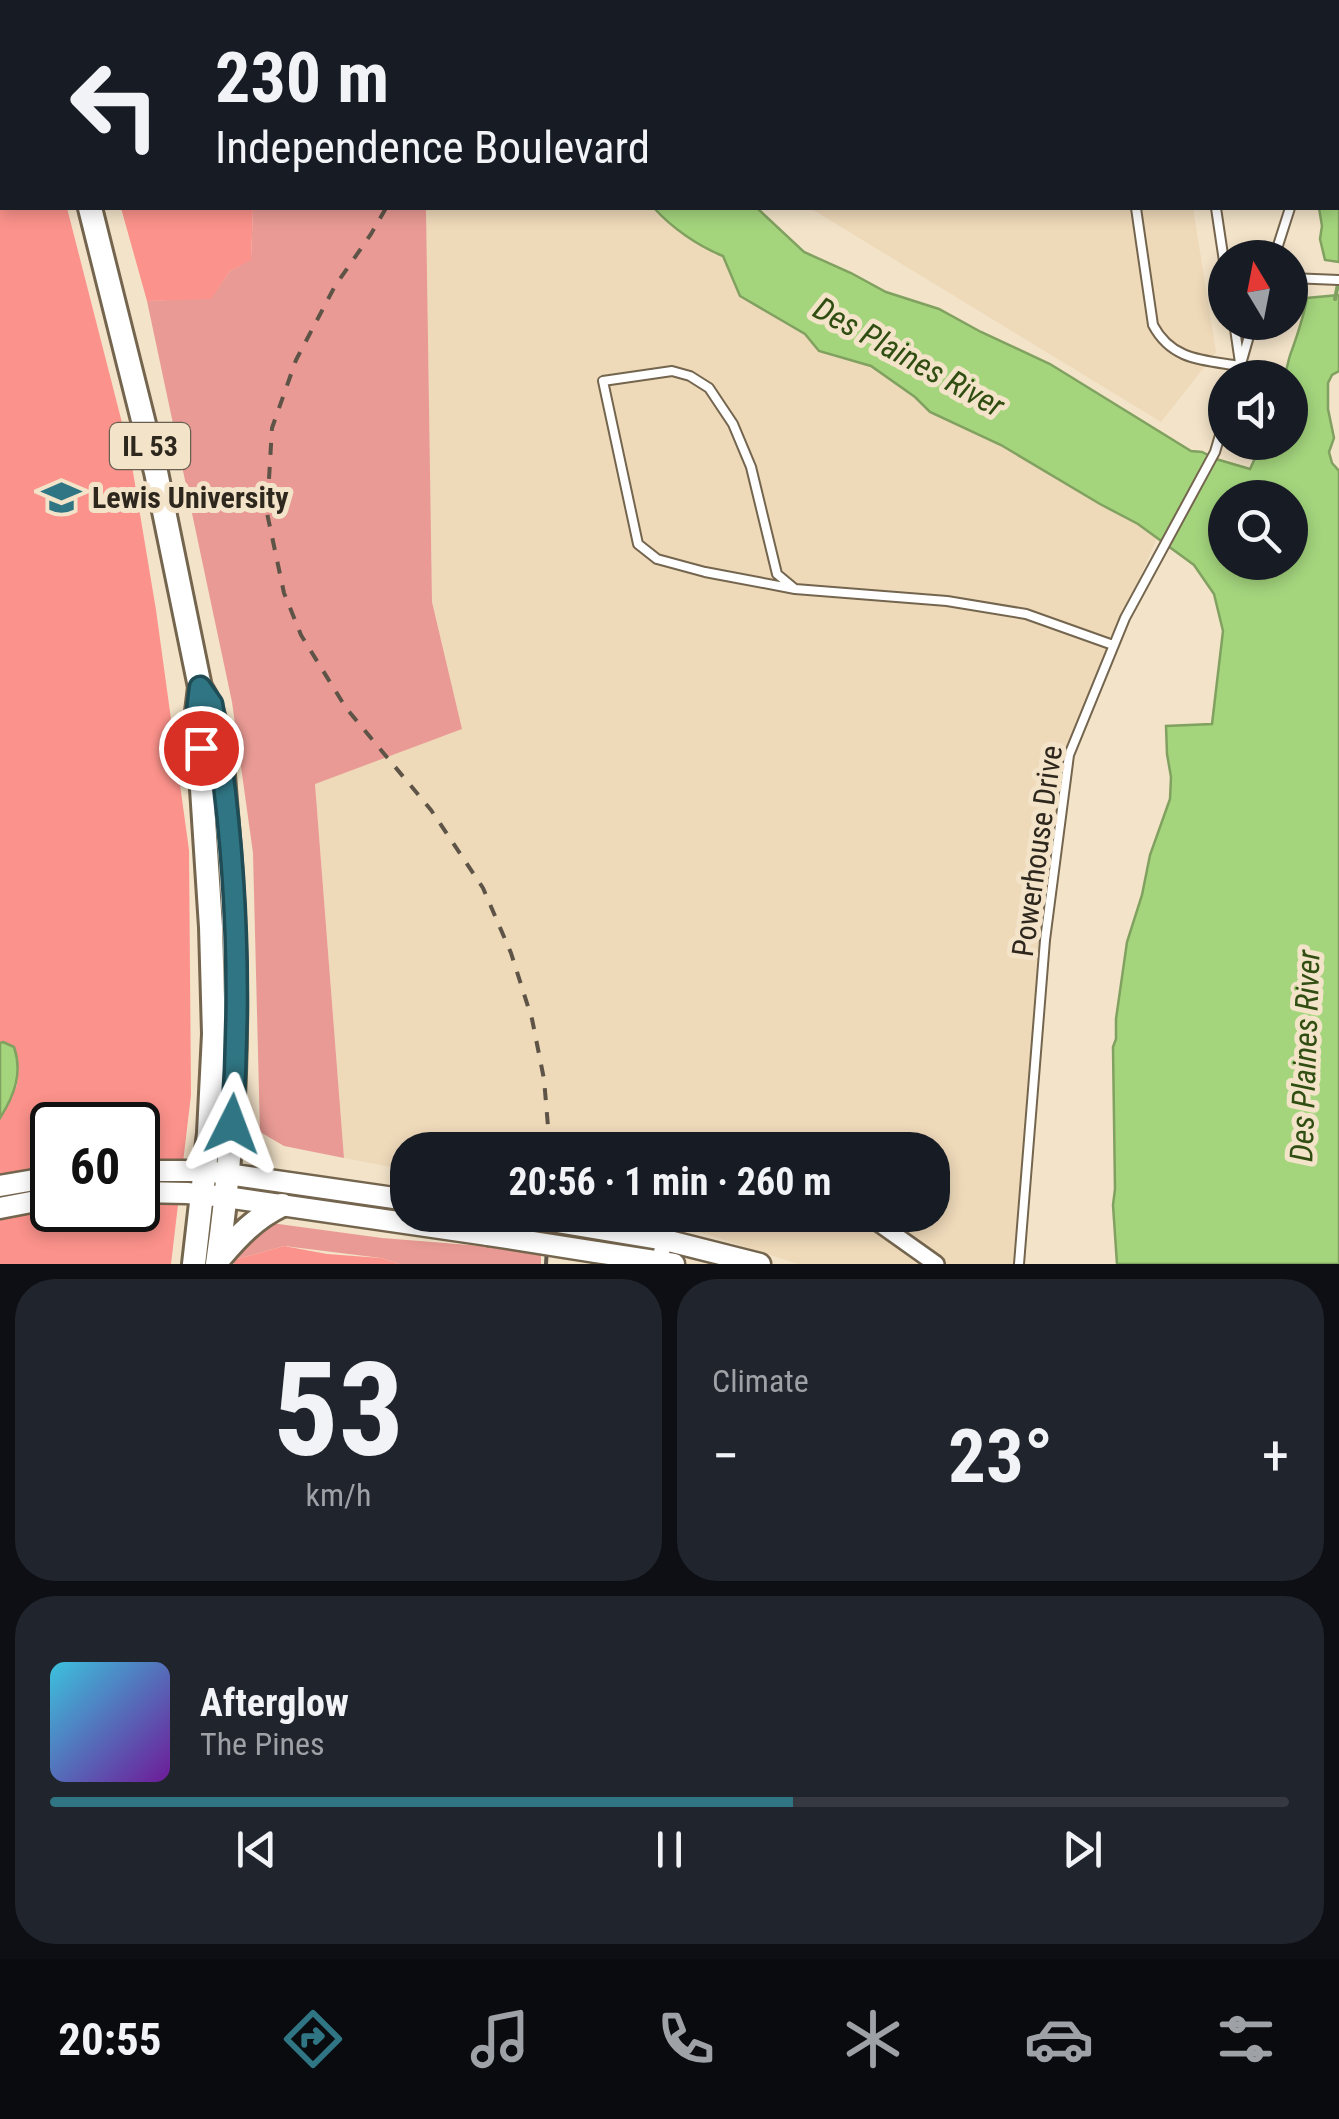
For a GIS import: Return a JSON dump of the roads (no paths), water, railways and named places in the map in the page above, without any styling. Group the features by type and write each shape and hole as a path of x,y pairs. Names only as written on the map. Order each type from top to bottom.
{"main road":[{"name":"IL 53","path":"90,210 156,472 200,687 212,704 216,727 234,910 236,1051 216,1184"},
{"path":"160,1174 216,1184 390,1198"},
{"path":"0,1186 30,1181"},
{"path":"210,1263 216,1184"},
{"path":"160,1190 216,1184 282,1204 666,1263"},
{"path":"0,1208 30,1202"},
{"path":"210,1263 248,1226 282,1204"},
{"path":"623,1232 760,1264"}],"street":[{"path":"666,1263 667,1232"},
{"path":"891,1232 936,1264"}],"lane":[{"path":"1136,210 1153,325 1158,336 1171,349 1208,360"},
{"path":"1216,210 1221,240"},
{"path":"1280,240 1289,210"},
{"path":"1308,279 1339,280"},
{"path":"795,589 777,574 751,467 733,424 709,388 672,371 603,381 638,544 657,559 795,589 948,601 1026,614 1113,646"},
{"name":"Powerhouse Drive","path":"1019,1264 1045,940 1068,755 1125,618 1211,460"}],"water":[{"name":"Des Plaines River","path":"656,210 759,210 804,252 886,292 939,309 1050,364 1191,451 1208,455 1208,460 1250,469 1254,460 1308,460 1308,360 1289,360 1296,340 1308,340 1308,298 1339,295 1339,371 1328,383 1328,409 1334,438 1329,452 1339,471 1339,1264 1117,1264 1113,1047 1127,942 1150,855 1170,799 1166,726 1212,724 1223,631 1214,594 1194,565 1138,524 1001,445 930,412 871,366 819,351 805,334 740,296 723,256 695,242"},
{"path":"1319,210 1339,210 1339,262 1325,260 1320,239"},
{"path":"0,1043 14,1047 18,1066 13,1093 0,1118"}],"waterway":[{"path":"1335,299 1339,279"}],"railway":[{"path":"385,210 335,286 296,360 272,428 267,513 284,593 301,635 346,708 431,810 483,888 511,953 532,1019 544,1079 548,1132"},
{"path":"546,1264 548,1232"}],"place":[{"name":"Lewis University","path":"62,497"}]}
